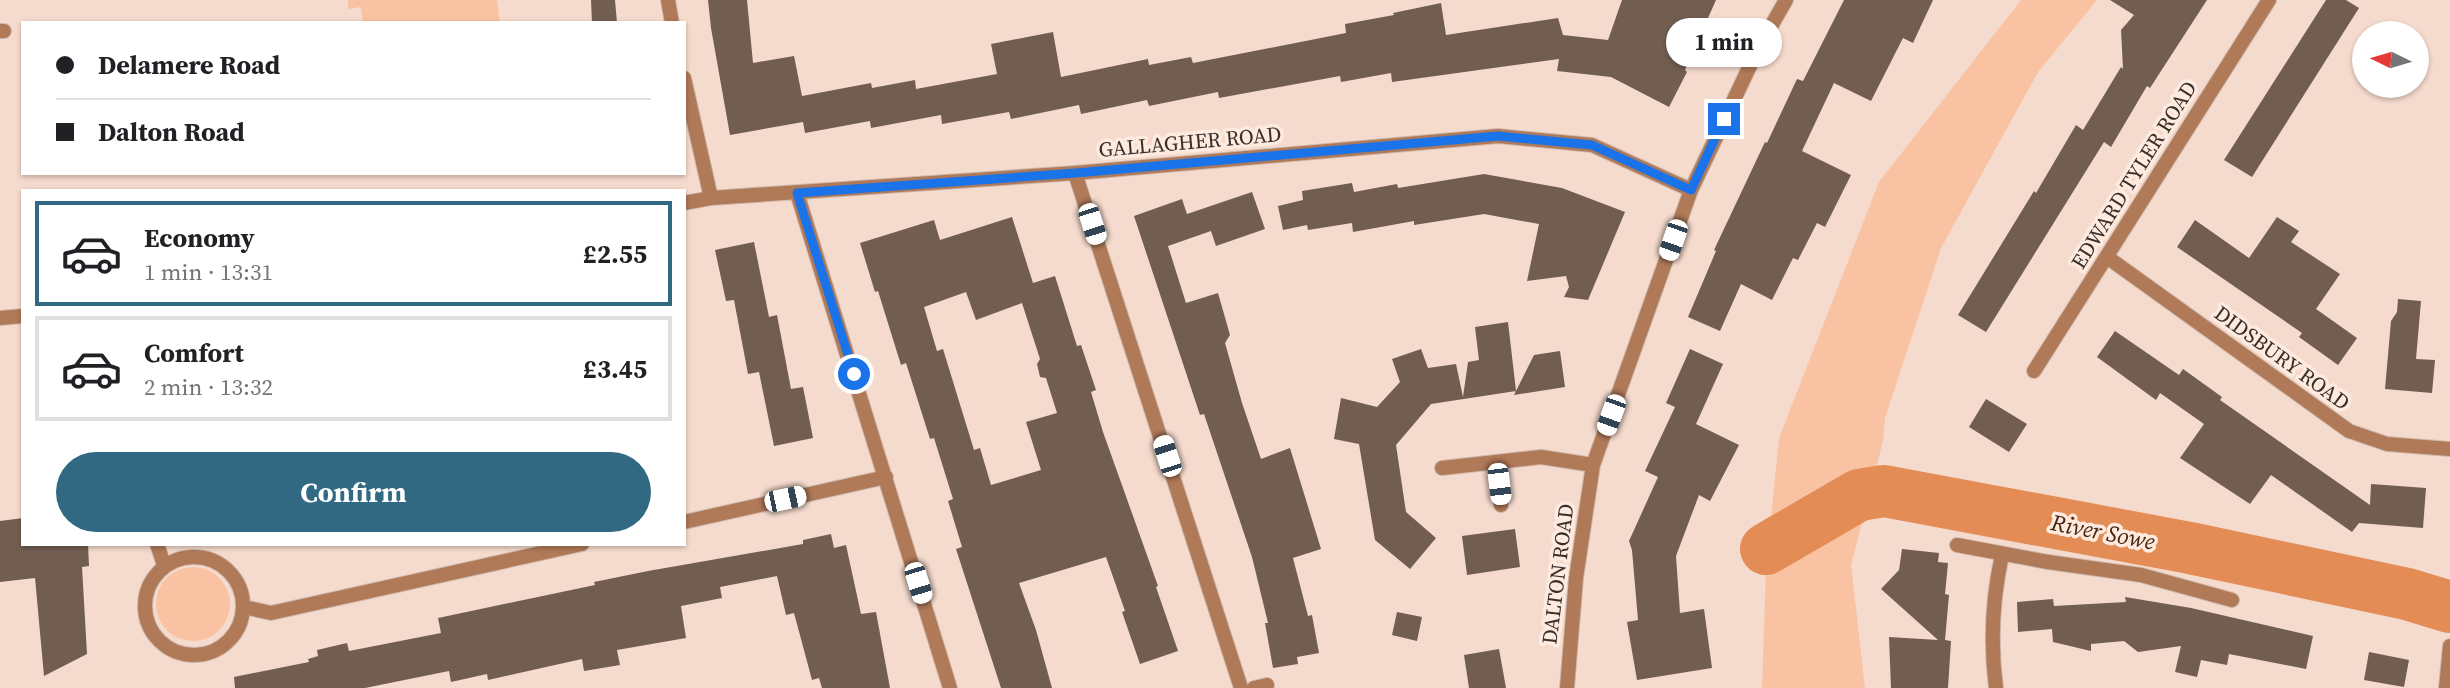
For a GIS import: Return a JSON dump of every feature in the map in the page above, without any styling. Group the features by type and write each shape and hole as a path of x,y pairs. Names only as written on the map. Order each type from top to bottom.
{"street":[{"path":"668,0 672,21"},
{"name":"DALTON ROAD","path":"1567,688 1576,578 1593,465 1691,190 1758,49 1786,0"},
{"name":"EDWARD TYLER ROAD","path":"2034,371 2269,0"},
{"path":"686,87 710,198"},
{"name":"GALLAGHER ROAD","path":"686,203 710,198 1076,173 1498,136 1592,145 1691,190"},
{"path":"1076,173 1241,688"},
{"path":"797,193 950,688"},
{"name":"DIDSBURY ROAD","path":"2107,257 2349,431 2387,444 2450,449"},
{"path":"0,318 21,316"},
{"path":"1442,468 1541,457 1593,465"},
{"path":"1496,463 1501,505"},
{"path":"686,522 886,477"},
{"path":"1957,545 2002,555 2141,575 2232,600"},
{"path":"158,546 164,565"},
{"path":"244,607 271,613 573,546"},
{"path":"1996,688 1992,632 1994,588 2002,555"},
{"path":"182,557 204,557 225,567 238,584 244,607 236,632 220,648 202,655 179,654 159,642 147,625 144,603 149,583 164,565 182,557"},
{"path":"2446,688 2449,649"}],"shaded area":[{"path":"348,0 497,0 500,21 363,21 361,7 348,9"},
{"path":"2021,0 2097,0 2038,72 1941,248 1885,418 1883,441 1851,565 1865,688 1762,688 1766,568 1779,438 1879,182"},
{"path":"186,567 200,567 214,573 224,583 230,604 228,618 214,635 200,641 186,641 172,635 162,625 156,611 156,597 162,583 172,573"}],"building":[{"path":"591,0 615,0 617,21 592,21"},
{"path":"708,0 747,0 753,63 794,56 802,96 871,83 872,88 915,80 916,89 997,74 991,44 1053,32 1061,77 1148,59 1149,65 1191,57 1193,63 1346,33 1345,24 1441,3 1446,35 1558,18 1563,35 1608,40 1622,0 1716,0 1685,70 1687,72 1669,107 1611,77 1557,71 1559,59 1392,82 1391,73 1341,82 1340,76 1219,98 1218,92 1149,106 1147,100 1081,114 1079,105 1011,119 1009,112 942,124 941,115 871,128 870,121 805,133 803,122 730,135"},
{"path":"1844,0 1933,0 1913,43 1903,38 1871,101 1834,83 1802,151 1851,175 1825,227 1817,223 1798,260 1793,258 1772,300 1741,284 1720,331 1688,317 1716,251 1714,250 1765,142 1767,143 1797,79 1803,81"},
{"path":"2110,0 2207,0 2150,88 2147,86 2111,147 2104,142 1986,332 1958,315 2076,125 2083,130 2121,67 2123,69 2121,30 2134,15"},
{"path":"2326,0 2346,0 2359,8 2252,177 2224,160"},
{"path":"1484,174 1562,188 1625,212 1588,300 1564,297 1569,287 1566,276 1527,281 1539,224 1484,214 1414,225 1414,221 1353,232 1352,223 1308,230 1307,225 1283,230 1278,206 1303,200 1302,191 1352,183 1354,192 1397,184 1398,188"},
{"path":"1252,192 1265,229 1216,246 1211,231 1168,246 1186,303 1218,293 1230,335 1225,343 1261,459 1290,448 1321,549 1293,558 1308,616 1312,615 1319,653 1297,657 1298,664 1273,668 1265,623 1268,623 1252,557 1204,414 1200,415 1134,216 1182,199 1187,214"},
{"path":"1012,217 1033,283 1055,276 1077,346 1081,345 1096,390 1091,392 1103,432 1158,586 1156,587 1178,651 1140,664 1106,557 1019,583 1036,630 1052,688 1001,688 956,549 962,547 948,501 953,499 934,438 930,439 906,363 901,365 860,243 934,220 940,240","holes":["966,292 976,320 1022,303 1040,359 1037,364 1040,377 1046,378 1057,413 1026,422 1041,470 991,485 980,448 974,450 943,349 937,351 924,307"]},
{"path":"2277,217 2299,231 2291,242 2340,274 2316,309 2357,338 2338,365 2299,337 2302,333 2177,247 2195,220 2249,258"},
{"path":"754,242 769,317 777,315 791,389 803,387 813,438 774,446 759,372 748,374 734,300 726,301 715,250"},
{"path":"2398,299 2421,301 2416,359 2435,360 2432,393 2385,389 2391,321 2397,312"},
{"path":"1508,322 1516,391 1431,404 1396,445 1406,512 1436,538 1410,569 1375,540 1359,444 1334,439 1341,398 1377,407 1400,382 1392,359 1421,349 1428,368 1456,364 1463,397 1468,362 1479,360 1475,327"},
{"path":"2115,331 2179,375 2183,369 2222,397 2220,400 2370,505 2371,484 2426,488 2423,528 2359,523 2352,532 2271,475 2250,504 2180,458 2204,424 2160,393 2156,400 2097,357"},
{"path":"1690,349 1723,364 1696,424 1739,445 1710,501 1699,495 1676,556 1680,613 1704,609 1712,668 1637,680 1627,622 1638,620 1629,541 1658,477 1645,471 1675,407 1666,403"},
{"path":"1560,351 1565,387 1514,395 1534,355"},
{"path":"1986,399 2027,424 2009,452 1969,427"},
{"path":"21,518 21,546 88,546 89,566 82,567 87,654 44,676 35,578 0,582 0,521"},
{"path":"1515,529 1520,567 1467,575 1462,536"},
{"path":"831,534 834,548 846,545 861,614 876,612 890,688 822,688 819,678 812,680 794,613 786,615 777,576 720,587 722,598 681,606 686,638 617,650 620,665 584,671 582,659 488,680 487,674 451,682 449,671 365,688 235,688 234,677 309,662 308,659 318,656 317,650 347,643 349,651 441,633 438,618 648,571 803,544 803,540"},
{"path":"1902,549 1939,553 1938,562 1948,563 1945,594 1949,595 1945,640 1951,641 1948,688 1891,688 1889,637 1938,640 1881,589 1899,570"},
{"path":"2125,597 2191,608 2313,636 2306,669 2229,654 2227,665 2201,660 2197,677 2175,672 2181,646 2138,652 2124,641 2091,644 2091,651 2053,642 2052,629 2018,632 2017,602 2053,599 2054,606 2126,602"},
{"path":"1397,612 1422,617 1417,641 1392,635"},
{"path":"1499,649 1506,688 1469,688 1464,655"},
{"path":"2369,652 2409,660 2404,687 2364,680"}],"waterway":[{"name":"River Sowe","path":"1766,549 1859,495 1884,491 2190,548 2407,594 2450,607"}],"route":[{"path":"854,374 797,193 1076,173 1498,136 1592,145 1691,190 1724,119"}]}
